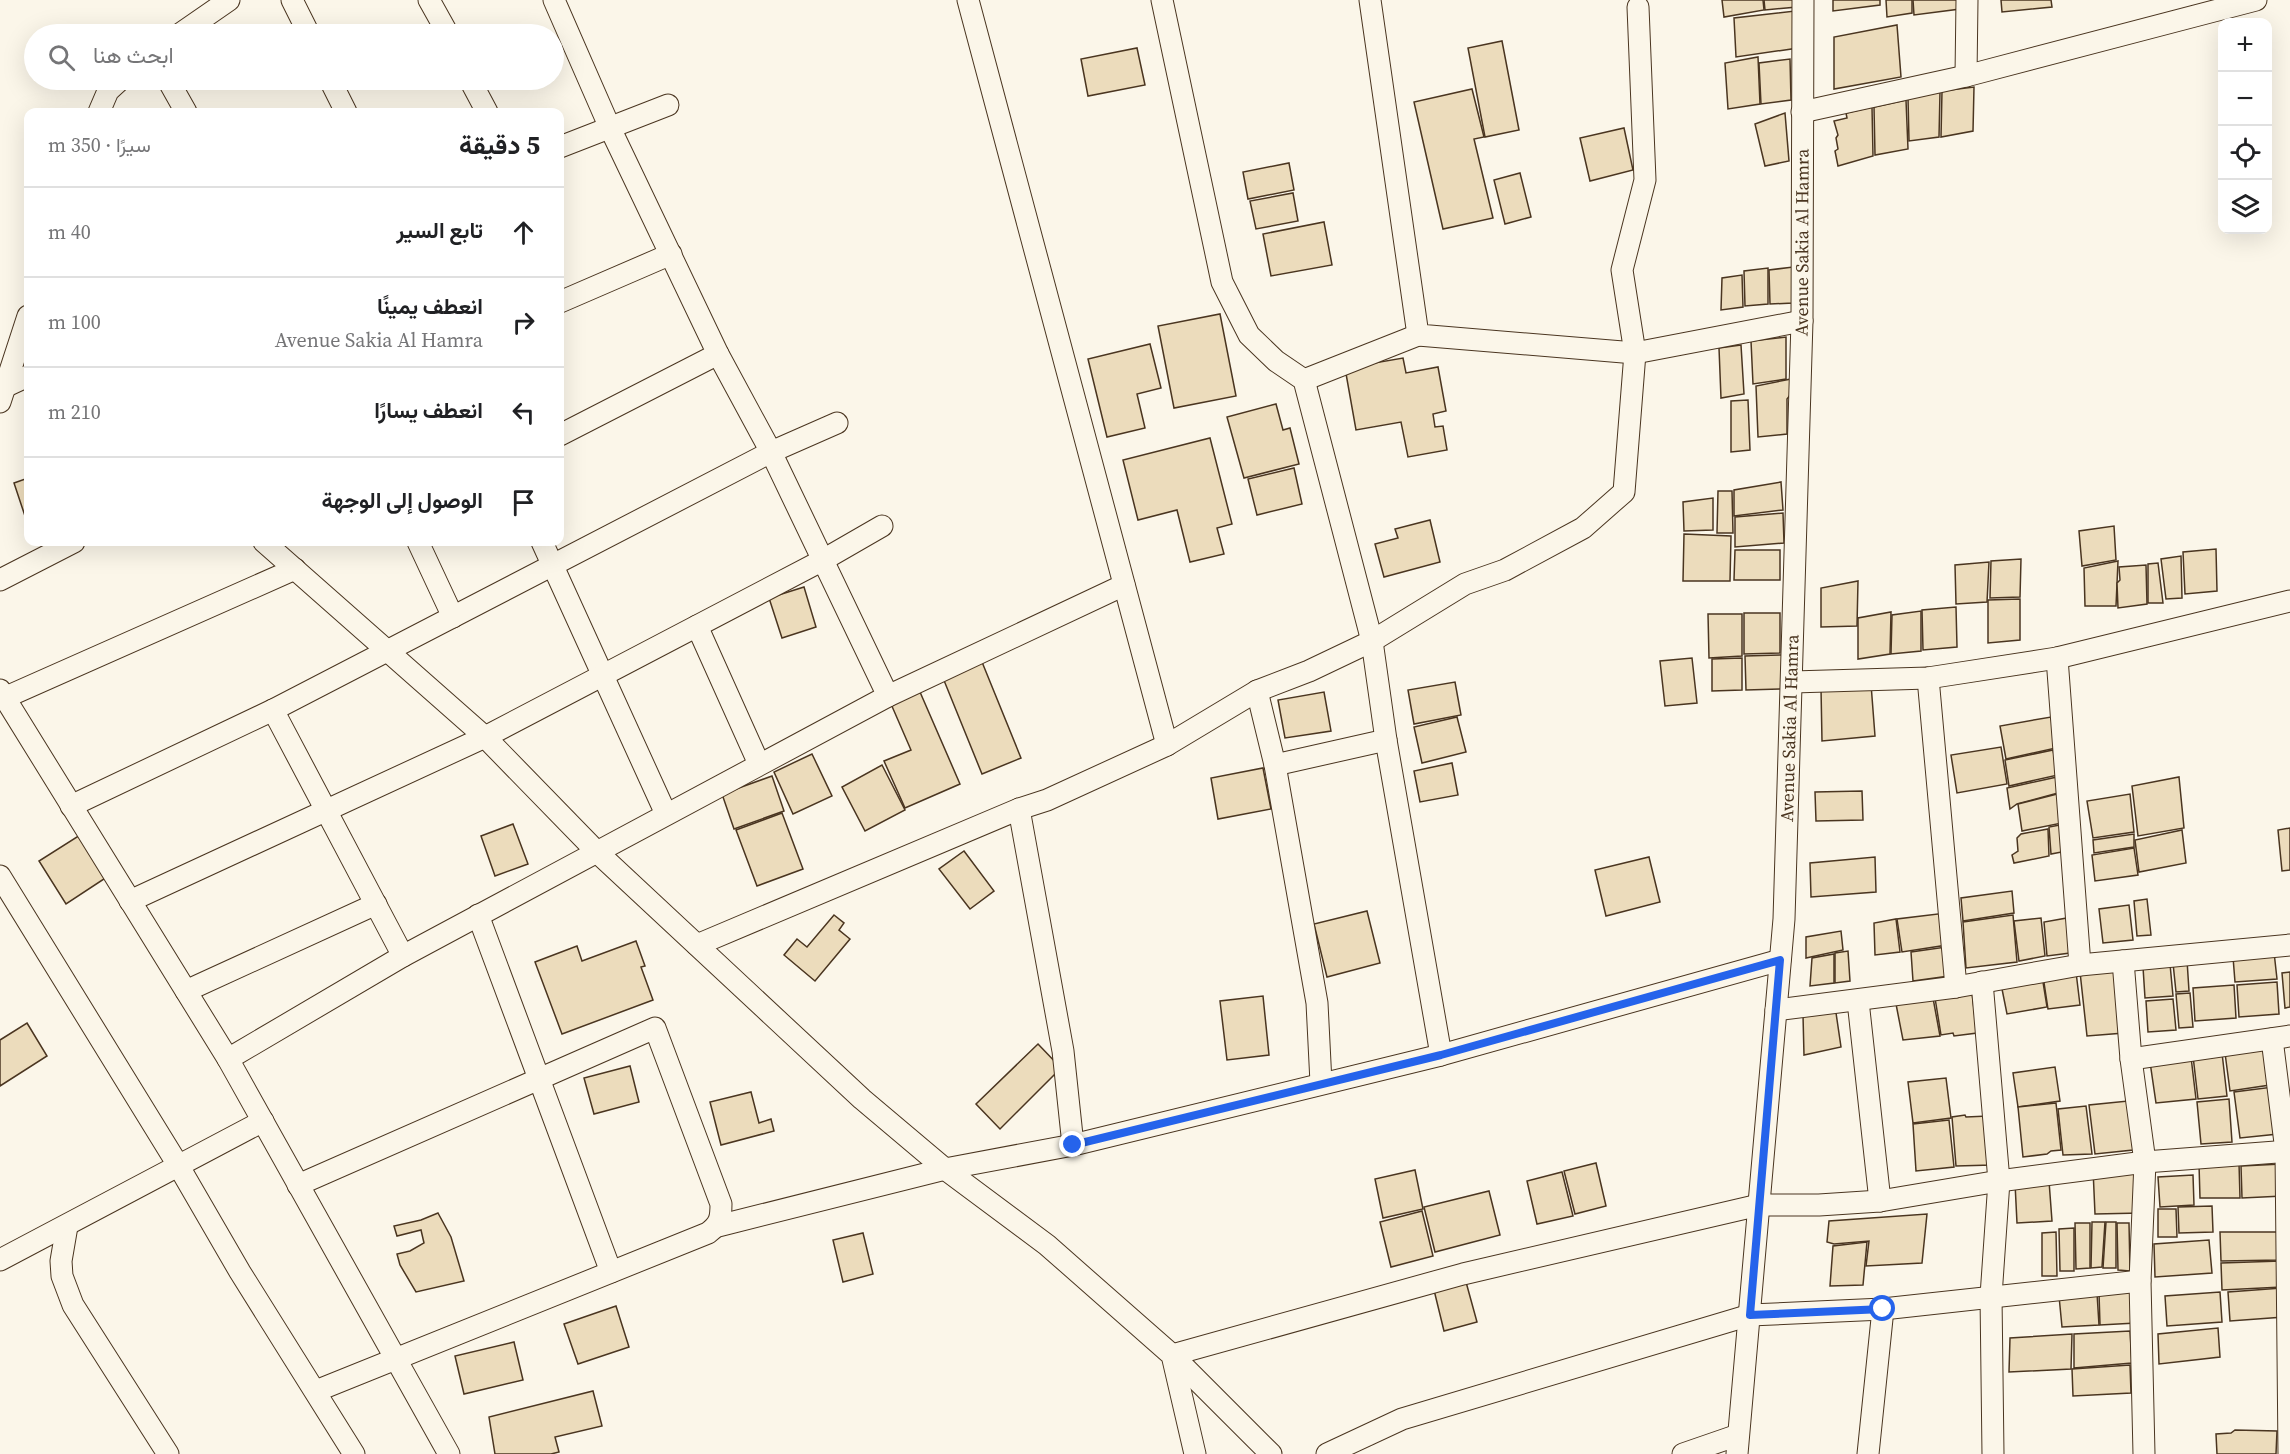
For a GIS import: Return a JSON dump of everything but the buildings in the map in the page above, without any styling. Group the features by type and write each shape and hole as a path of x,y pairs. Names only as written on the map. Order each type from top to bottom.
{"street":[{"path":"194,24 229,0"},
{"path":"292,0 304,24"},
{"path":"429,0 442,24"},
{"path":"555,0 610,128 718,354 771,452 888,696"},
{"path":"968,0 1167,745"},
{"path":"1162,0 1222,282 1249,335 1276,361 1304,380 1372,641 1386,740 1441,1055"},
{"path":"1370,0 1418,335"},
{"name":"Avenue Sakia Al Hamra","path":"1738,1444 1784,919 1802,321 1803,0"},
{"path":"1966,76 1967,0"},
{"path":"1802,112 1966,76 2256,0"},
{"path":"697,945 1019,809 1047,800 1167,745 1257,691 1309,671 1372,641 1465,584 1505,570 1583,528 1624,492 1635,353 1622,270 1645,180 1638,7"},
{"path":"101,108 109,90"},
{"path":"174,90 184,108"},
{"path":"335,90 344,108"},
{"path":"475,90 485,108"},
{"path":"564,145 668,105"},
{"path":"564,300 671,254"},
{"path":"1304,380 1418,335 1635,353 1802,321"},
{"path":"2,392 24,328"},
{"path":"564,433 718,354"},
{"path":"2,392 24,378"},
{"path":"71,806 273,710 771,452 837,423"},
{"path":"130,901 327,812 485,737 823,560 882,526"},
{"path":"0,580 66,546"},
{"path":"275,546 295,569 485,737 597,852 862,1099 945,1169 1047,1245 1172,1355 1271,1454"},
{"path":"422,546 453,617"},
{"path":"544,546 666,814"},
{"path":"295,569 2,694 228,1059 449,1454"},
{"path":"228,1059 403,956 759,764 888,696 1124,585"},
{"path":"1792,682 1928,678 2057,658 2290,601"},
{"path":"697,626 759,764"},
{"path":"2057,658 2080,965"},
{"path":"1928,678 1956,987"},
{"path":"1257,691 1275,765 1317,1003 1321,1083"},
{"path":"273,710 403,956"},
{"path":"1275,765 1386,740"},
{"path":"1019,809 1063,1051 1073,1145"},
{"path":"0,876 178,1165 240,1272 354,1454"},
{"path":"186,991 376,904"},
{"path":"478,915 611,1272"},
{"path":"1776,1011 1956,987 2080,965 2290,945"},
{"path":"316,1391 708,1233 718,1226 945,1169 1073,1145 1441,1055 1780,960"},
{"path":"2123,961 2131,1059 2145,1162 2140,1281 2144,1454"},
{"path":"1982,982 1999,1181 1991,1296 1993,1454"},
{"path":"1858,1001 1880,1201"},
{"path":"298,1185 655,1028 721,1204 722,1218 718,1226"},
{"path":"2131,1059 2281,1038 2288,1151 2289,1454"},
{"path":"0,1260 263,1121"},
{"path":"1172,1355 1463,1274 1758,1205 1819,1206 1880,1201 1999,1181 2145,1162 2288,1151"},
{"path":"67,1226 61,1261 62,1276 73,1305 168,1454"},
{"path":"1327,1454 1402,1419 1750,1315 1883,1309 2140,1281"},
{"path":"1868,1454 1883,1309"},
{"path":"1172,1355 1195,1454"},
{"path":"1683,1454 1738,1444"}],"route":[{"path":"1073,1145 1441,1055 1780,960 1750,1315 1883,1309"}]}
